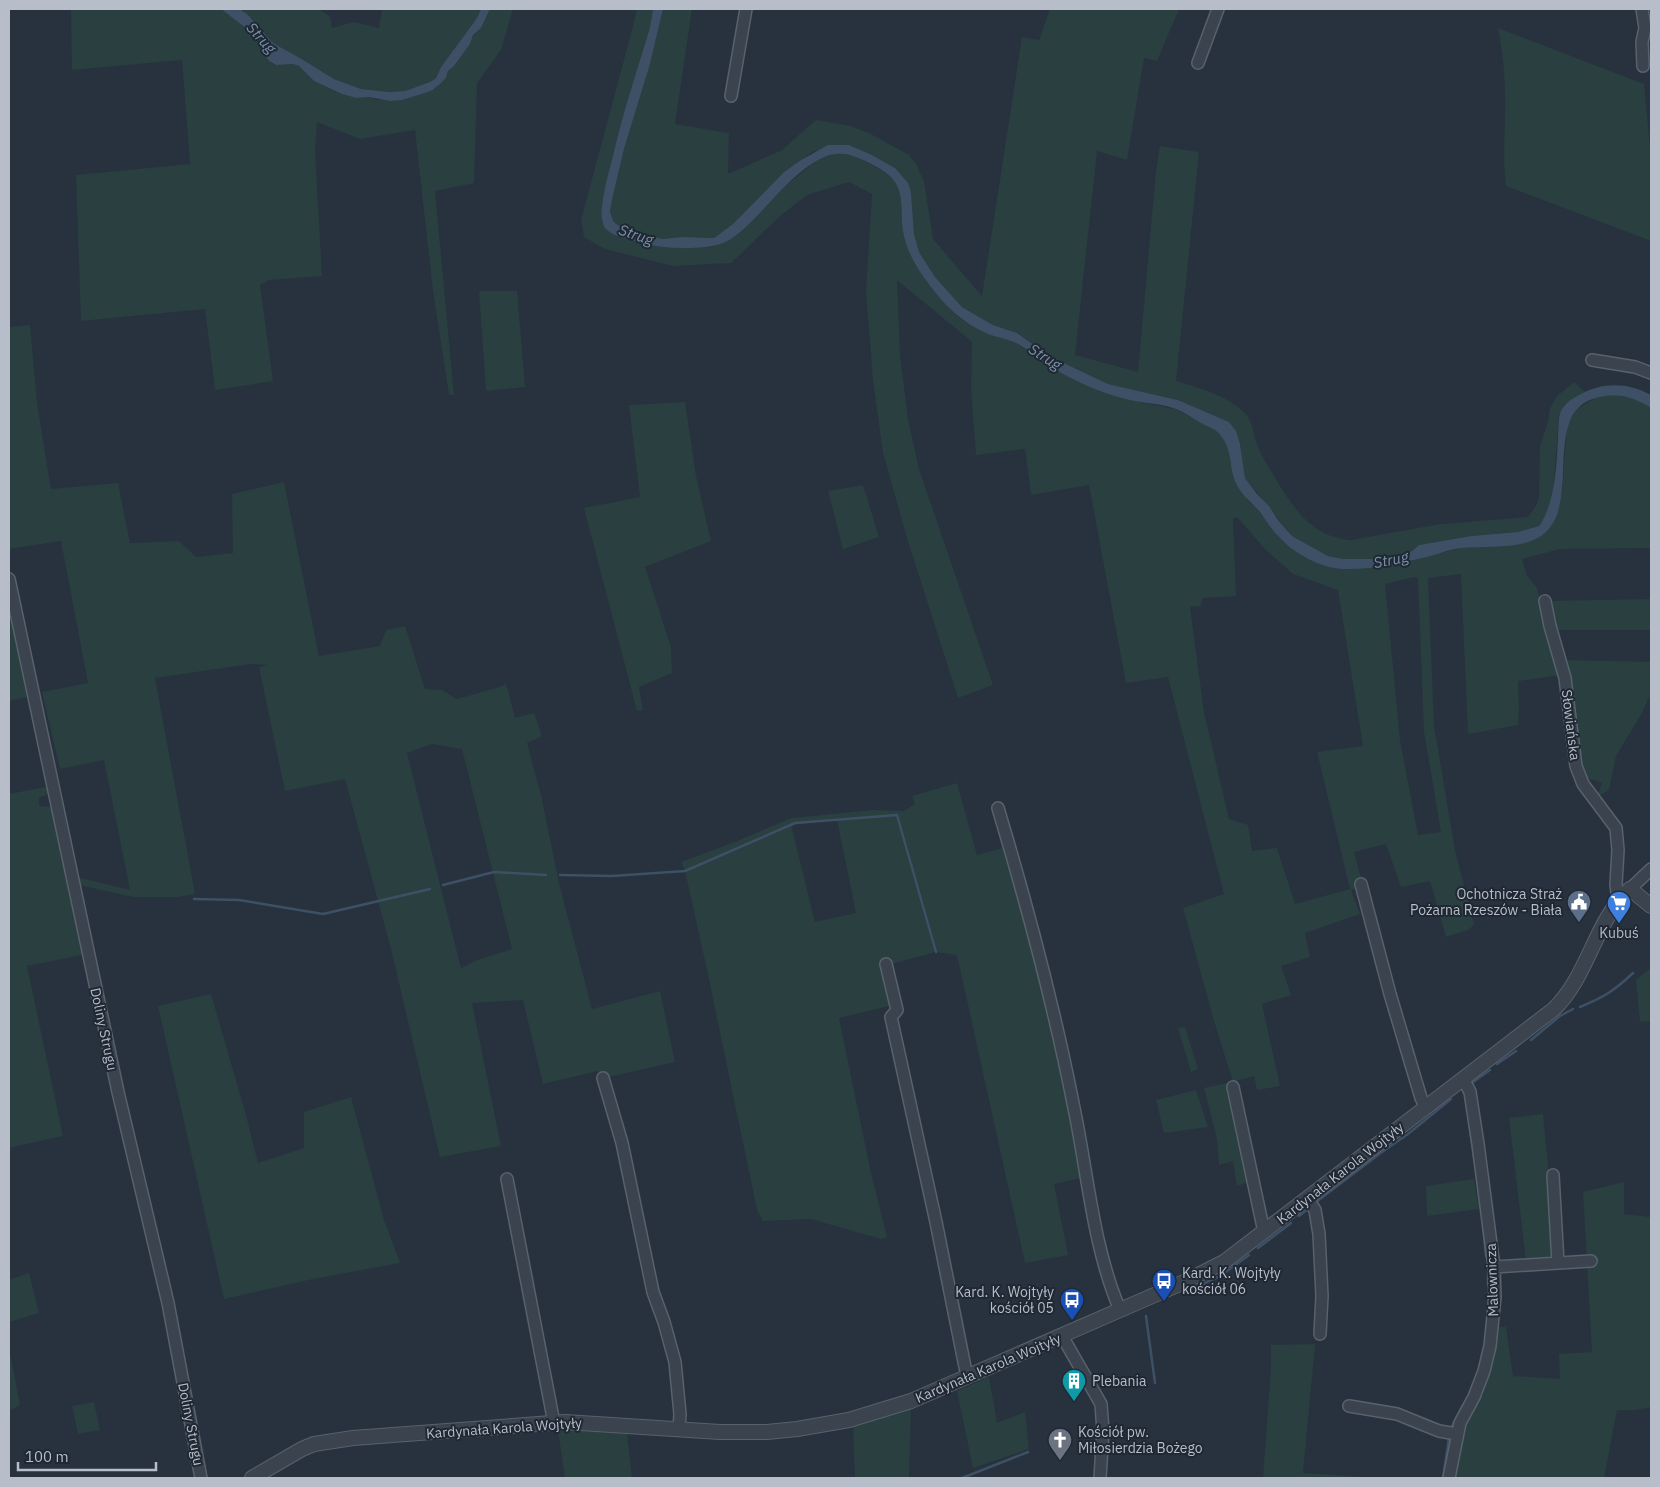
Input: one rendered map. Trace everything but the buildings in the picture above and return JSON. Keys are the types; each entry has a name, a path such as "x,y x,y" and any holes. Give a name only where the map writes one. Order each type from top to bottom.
{"street":[{"path":"731,96 746,9"},
{"path":"1198,63 1218,9"},
{"path":"1642,9 1645,28 1642,42 1643,66"},
{"path":"1592,360 1635,367 1651,373"},
{"name":"Doliny Strugu","path":"9,579 118,1092 168,1303 201,1478"},
{"name":"Słowiańska","path":"1545,601 1565,678 1576,766 1583,784 1616,828 1618,850 1617,893 1626,893"},
{"path":"998,808 1032,924 1053,1005 1075,1109 1096,1226 1110,1287 1120,1310"},
{"name":"Kardynała Karola Wojtyły","path":"252,1478 302,1449 325,1442 581,1422 741,1433 814,1427 897,1406 968,1377 1207,1272 1224,1262 1538,1022 1562,1001 1576,981 1602,928 1626,893 1651,869"},
{"path":"1360,884 1415,1079 1426,1107"},
{"path":"1626,893 1651,906"},
{"path":"886,964 897,1010 892,1017 968,1377"},
{"path":"603,1078 622,1143 653,1292 664,1322 674,1362 680,1414 678,1430"},
{"name":"Malownicza","path":"1449,1478 1460,1423 1479,1385 1490,1346 1494,1313 1494,1267 1478,1144 1470,1092 1463,1078"},
{"path":"1233,1087 1264,1232"},
{"path":"1553,1175 1558,1264"},
{"path":"507,1179 554,1423"},
{"path":"1307,1198 1315,1210 1319,1234 1322,1296 1320,1334"},
{"path":"1494,1267 1591,1262"},
{"path":"1062,1336 1101,1404 1104,1431 1100,1478"},
{"path":"1349,1406 1397,1414 1439,1431 1457,1434"}],"green space":[{"path":"71,9 221,9 251,32 260,42 264,54 269,61 275,65 293,64 299,66 314,81 342,94 356,98 369,97 377,100 416,95 434,90 446,78 448,71 470,44 473,35 481,28 490,9 513,9 501,50 477,83 474,183 435,191 454,395 449,395 433,291 415,130 360,139 317,122 315,150 322,276 269,280 260,285 273,381 215,390 205,309 81,321 76,175 190,164 182,60 72,70"},
{"path":"236,9 318,9 330,16 332,28 354,22 379,28 382,9 481,9 477,18 441,67 436,78 405,91 389,92 361,89 334,79 272,42 248,15"},
{"path":"637,9 653,9 650,27 617,137 602,204 602,223 683,248 712,247 822,158 837,153 855,156 883,171 898,185 902,198 901,213 904,233 910,253 924,278 961,319 990,334 1016,343 1054,369 1080,383 1125,399 1175,409 1213,428 1223,437 1229,450 1230,462 1248,501 1257,509 1283,542 1323,565 1336,569 1377,567 1399,564 1461,548 1528,542 1562,494 1567,426 1577,409 1597,397 1613,395 1636,399 1651,408 1651,557 1650,548 1560,549 1522,559 1527,576 1537,588 1561,675 1518,681 1518,725 1468,734 1461,574 1428,578 1434,726 1455,850 1474,925 1468,930 1446,937 1430,881 1401,887 1386,844 1354,852 1363,886 1351,890 1360,914 1305,933 1310,957 1281,966 1291,995 1262,1004 1280,1086 1257,1090 1254,1076 1233,1082 1183,908 1224,894 1168,677 1126,683 1089,485 1031,495 1025,449 976,455 971,390 972,342 897,280 900,355 908,419 919,469 993,685 958,698 907,538 883,453 873,380 866,291 872,194 849,182 807,195 779,217 731,263 673,266 605,249 584,237 581,220","holes":["1237,517 1264,548 1293,574 1338,590 1363,746 1317,752 1350,889 1295,904 1277,848 1252,851 1248,825 1229,819 1204,712 1190,607 1201,606 1202,598 1236,596 1233,519","1414,577 1418,578 1424,732 1441,832 1418,835 1400,740 1385,584"]},
{"path":"663,9 692,9 675,124 729,133 728,174 782,150 816,120 850,126 869,133 909,155 916,164 924,181 933,239 982,296 1022,37 1039,40 1050,9 1179,9 1157,61 1144,58 1127,160 1097,151 1075,355 1138,372 1156,171 1160,146 1199,152 1176,381 1203,389 1230,401 1245,413 1250,420 1265,461 1289,500 1305,520 1325,533 1337,538 1351,540 1441,524 1528,517 1536,506 1539,497 1540,446 1548,422 1550,408 1557,396 1574,382 1585,392 1564,405 1559,418 1550,507 1539,526 1518,532 1471,536 1420,545 1412,551 1396,556 1372,559 1343,559 1328,556 1292,536 1245,478 1240,444 1229,422 1178,400 1108,384 1049,356 1017,333 993,325 962,307 935,277 919,252 914,234 911,192 895,168 849,145 814,151 784,172 733,224 714,238 682,237 662,239 619,226 613,221 610,211 612,200 624,149 650,64"},
{"path":"1498,28 1644,84 1651,159 1651,241 1506,186 1504,163 1504,77"},
{"path":"479,291 517,291 525,387 486,391"},
{"path":"30,325 37,403 51,489 118,483 130,543 179,541 196,557 233,553 232,494 284,482 319,656 380,646 386,630 405,626 425,689 442,690 457,699 503,686 506,683 515,718 534,713 542,736 527,743 541,795 559,883 592,1009 660,991 675,1062 609,1077 597,1071 543,1084 523,1000 472,1003 501,1146 440,1157 391,949 345,779 285,791 259,667 268,665 251,664 155,678 195,894 178,897 133,897 79,885 76,877 130,890 104,760 60,769 42,692 88,683 61,541 9,549 9,327","holes":["432,744 462,749 512,949 477,960 461,968 407,753"]},
{"path":"685,402 696,476 711,541 645,567 671,647 672,673 639,687 643,710 637,711 584,508 640,497 629,405"},
{"path":"863,485 879,537 843,549 828,491"},
{"path":"1651,599 1651,630 1558,630 1549,601"},
{"path":"9,601 31,696 9,701"},
{"path":"1566,660 1651,662 1651,693 1642,713 1616,756 1609,790 1597,797 1602,783 1586,779 1580,766"},
{"path":"957,783 977,855 1006,847 1041,966 1085,1177 1054,1184 1068,1255 1025,1263 957,955 936,952 884,966 893,1005 839,1018 871,1173 887,1237 881,1239 811,1219 763,1221 757,1210 707,970 685,871 681,862 791,818 873,810 904,811 915,804 912,796","holes":["837,820 856,913 815,922 791,825"]},
{"path":"51,786 50,793 39,798 39,806 52,807 87,954 27,966 63,1136 9,1148 9,794"},
{"path":"1651,968 1651,1021 1640,1022 1636,980"},
{"path":"211,994 258,1163 304,1148 304,1112 351,1097 384,1220 400,1263 313,1279 224,1299 158,1006"},
{"path":"1185,1027 1198,1069 1191,1072 1178,1028"},
{"path":"1228,1083 1249,1182 1237,1186 1233,1161 1219,1165 1217,1139 1204,1088"},
{"path":"1196,1090 1208,1127 1164,1133 1156,1100"},
{"path":"1543,1114 1555,1261 1526,1261 1509,1118"},
{"path":"1474,1179 1479,1209 1427,1216 1426,1186"},
{"path":"1624,1182 1624,1214 1651,1217 1651,1407 1635,1410 1617,1410 1604,1478 1452,1478 1459,1438 1495,1327 1506,1327 1513,1376 1560,1379 1559,1354 1592,1352 1583,1192"},
{"path":"29,1273 39,1313 9,1322 9,1280"},
{"path":"1315,1344 1303,1473 1378,1478 1263,1478 1271,1345"},
{"path":"9,1348 20,1405 9,1411"},
{"path":"989,1377 997,1423 1025,1412 1029,1449 973,1468 957,1391"},
{"path":"94,1402 100,1430 78,1434 72,1406"},
{"path":"908,1408 911,1410 909,1478 855,1478 853,1427 857,1423"},
{"path":"558,1430 627,1433 632,1478 565,1478"}],"water":[{"name":"Strug","path":"221,9 241,10 248,15 272,42 334,79 361,89 389,92 405,91 436,78 441,67 477,18 481,9 490,9 481,28 473,35 470,44 440,84 433,90 425,93 402,100 390,101 369,97 356,98 342,94 314,81 299,66 293,64 276,65 269,61 264,54 260,42 251,32"},
{"name":"Strug","path":"653,9 663,9 650,64 624,149 610,211 613,221 619,226 662,239 682,237 714,238 733,224 784,172 828,145 849,145 870,154 895,168 908,183 911,192 914,234 919,252 935,277 962,307 993,325 1017,333 1049,356 1108,384 1178,400 1229,422 1236,431 1240,444 1245,478 1292,536 1328,556 1343,559 1372,559 1396,556 1412,551 1419,545 1471,536 1518,532 1539,526 1550,503 1557,459 1559,418 1561,410 1566,404 1588,391 1615,385 1633,388 1651,395 1651,408 1630,398 1606,396 1585,402 1573,415 1567,432 1561,496 1557,515 1547,531 1529,542 1507,546 1458,549 1376,567 1343,569 1318,563 1286,544 1243,494 1235,481 1225,441 1215,430 1177,409 1125,399 1078,382 1018,344 979,330 954,313 934,291 911,257 903,228 901,197 894,180 864,160 850,155 835,154 813,163 791,180 740,233 716,245 677,248 651,245 621,237 606,229 603,224 602,215 603,199 622,120 650,27"}],"waterway":[{"path":"560,875 612,876 685,871 795,823 897,815 936,952"},
{"path":"443,885 494,872 546,875"},
{"path":"194,899 239,900 323,914 430,889"},
{"path":"1580,1007 1608,993 1633,973"},
{"path":"1531,1040 1560,1016 1573,1009"},
{"path":"1497,1064 1516,1051"},
{"path":"1473,1082 1490,1070"},
{"path":"1316,1202 1408,1134 1451,1099"},
{"path":"1469,1122 1478,1185"},
{"path":"1299,1216 1309,1208"},
{"path":"1258,1248 1291,1223"},
{"path":"1483,1225 1486,1256"},
{"path":"1190,1290 1220,1276 1249,1255"},
{"path":"1488,1272 1488,1285"},
{"path":"1488,1312 1489,1294"},
{"path":"1146,1316 1155,1383"},
{"path":"1452,1426 1463,1405"},
{"path":"1443,1478 1449,1438"},
{"path":"962,1478 1028,1452"}],"place":[{"name":"Ochotnicza Straż Pożarna Rzeszów - Biała","path":"1579,923"},
{"name":"Kubuś","path":"1619,924"},
{"name":"Kard. K. Wojtyły kościół 06","path":"1164,1302"},
{"name":"Kard. K. Wojtyły kościół 05","path":"1072,1321"},
{"name":"Plebania","path":"1074,1402"},
{"name":"Kościół pw. Miłosierdzia Bożego","path":"1060,1461"}]}
